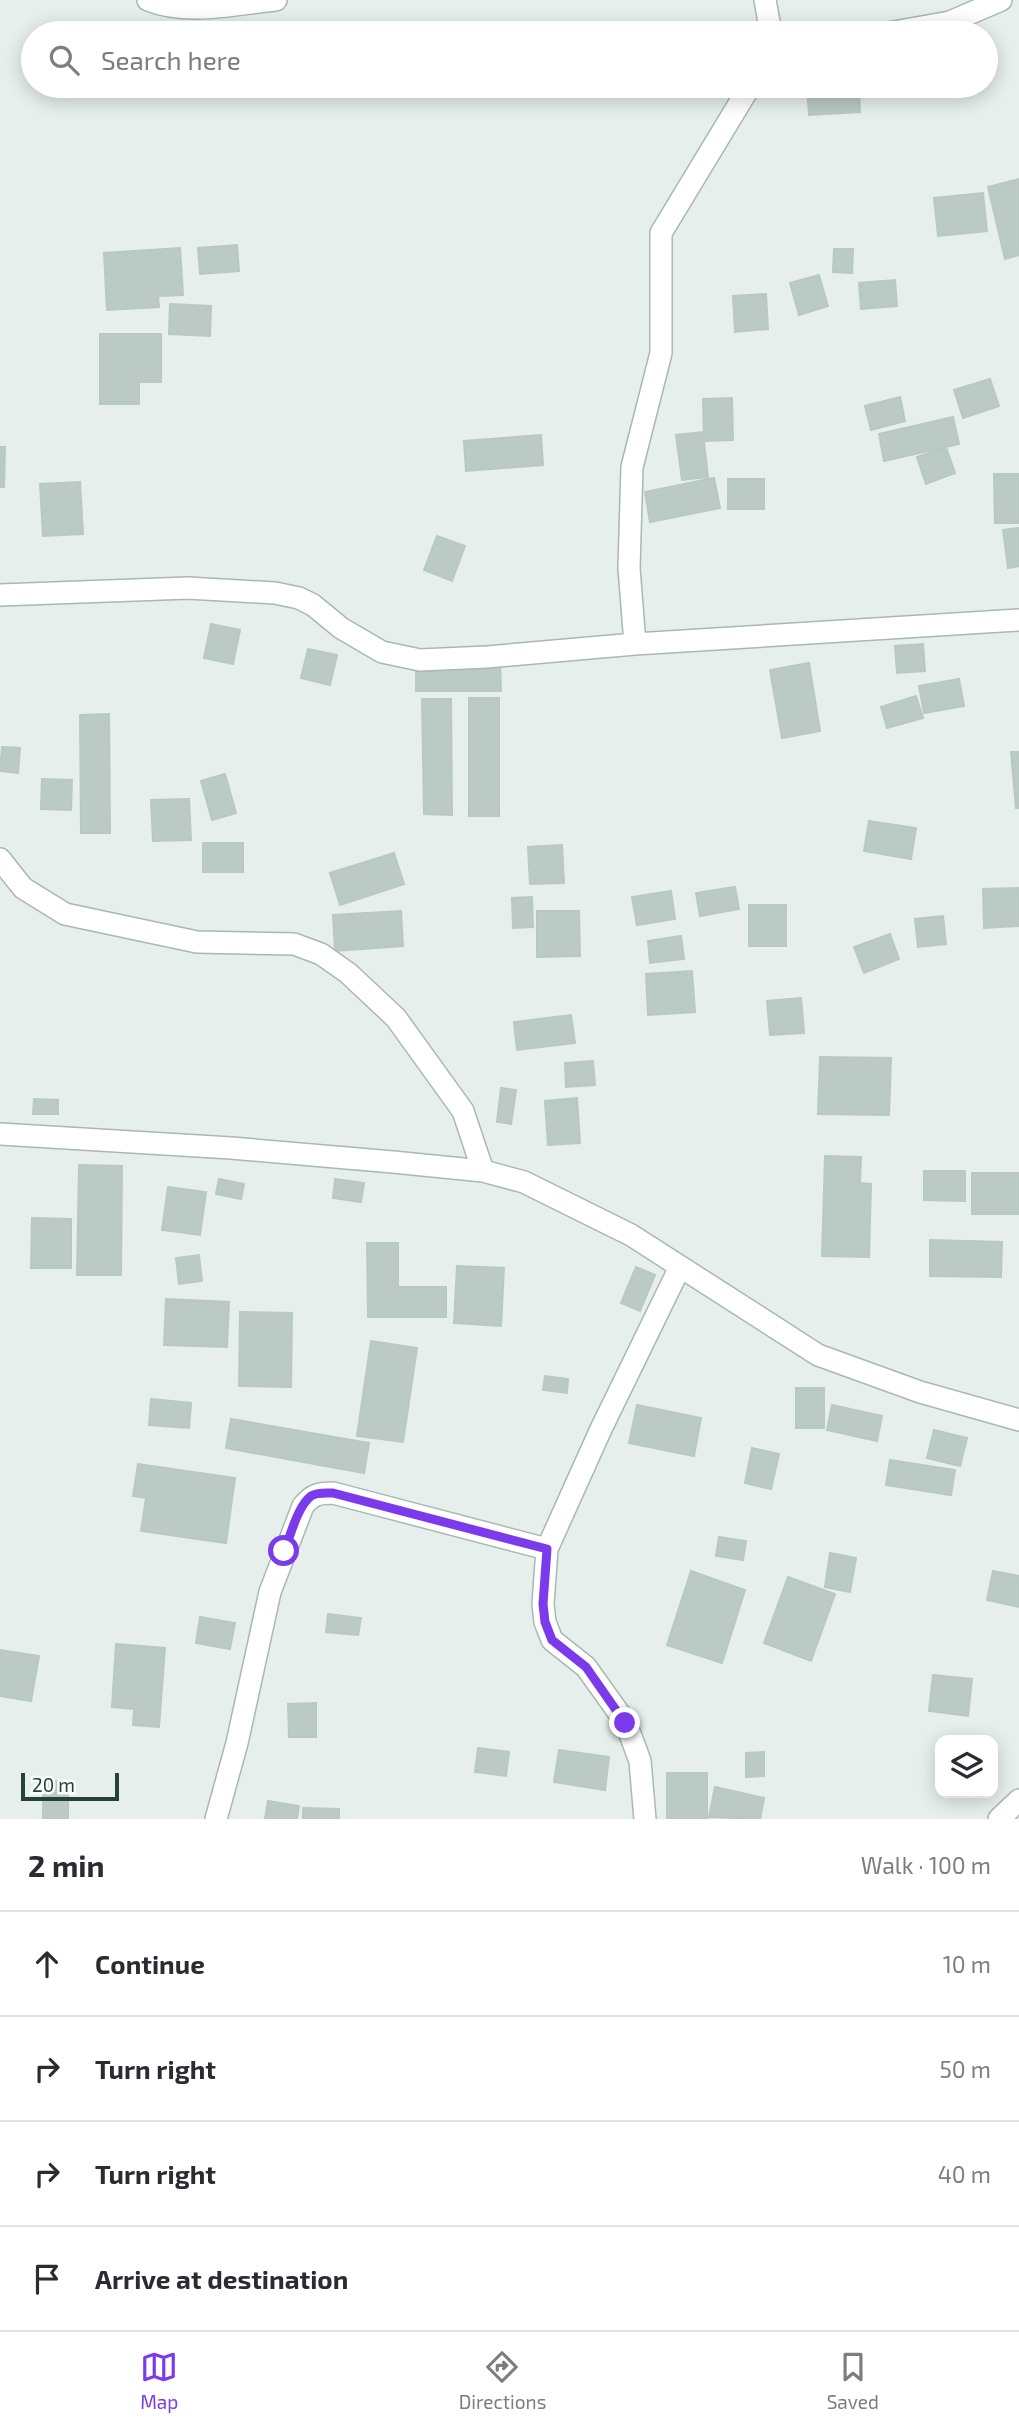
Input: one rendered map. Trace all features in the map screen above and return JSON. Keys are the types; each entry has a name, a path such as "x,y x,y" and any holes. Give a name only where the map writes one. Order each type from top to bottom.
{"street":[{"path":"148,0 163,6 189,8 276,0"},
{"path":"765,0 769,21"},
{"path":"952,21 1001,0"},
{"path":"635,644 629,568 632,467 661,353 661,233 743,98"},
{"path":"0,595 188,588 275,593 299,598 341,628 382,652 420,660 1019,620"},
{"path":"0,859 23,888 65,914 197,942 294,944 321,954 348,973 397,1018 463,1111 483,1171"},
{"path":"0,1134 231,1148 483,1171 524,1182 631,1235 818,1355 920,1392 1019,1420"},
{"path":"645,1819 640,1761 625,1723 586,1667 552,1640 545,1622 543,1604 547,1549 601,1429 680,1267"},
{"path":"216,1819 237,1743 270,1592 303,1506 312,1496 333,1493 547,1549"},
{"path":"999,1819 1019,1800"}],"building":[{"path":"808,98 859,98 860,112 809,115"},
{"path":"1019,179 1019,255 1005,259 988,187"},
{"path":"983,193 987,231 938,236 934,198"},
{"path":"237,245 239,271 200,274 198,248"},
{"path":"180,248 183,295 158,296 159,307 107,310 104,253"},
{"path":"834,249 853,249 852,273 833,272"},
{"path":"819,275 828,306 799,315 790,283"},
{"path":"895,280 897,306 861,309 859,283"},
{"path":"766,294 768,329 735,332 733,296"},
{"path":"170,304 211,306 210,336 169,334"},
{"path":"100,334 161,334 161,382 139,382 139,404 100,404"},
{"path":"990,379 999,406 963,418 954,390"},
{"path":"900,397 905,421 871,430 865,406"},
{"path":"732,398 733,440 704,441 703,399"},
{"path":"953,417 959,444 884,461 879,434"},
{"path":"703,432 708,477 682,480 676,435"},
{"path":"541,435 543,465 466,471 464,441"},
{"path":"0,447 5,447 4,487 0,487"},
{"path":"946,447 955,473 926,484 917,457"},
{"path":"994,474 1019,474 1019,523 995,523"},
{"path":"714,478 720,508 650,522 645,492"},
{"path":"728,479 764,479 764,509 728,509"},
{"path":"80,482 83,534 43,536 40,484"},
{"path":"1019,528 1019,566 1008,568 1003,530"},
{"path":"437,536 465,546 452,581 424,570"},
{"path":"211,624 240,630 233,664 204,658"},
{"path":"923,644 925,671 897,673 895,646"},
{"path":"308,649 337,655 330,685 301,678"},
{"path":"500,661 501,691 416,691 416,662"},
{"path":"809,663 820,731 782,738 770,670"},
{"path":"959,679 964,706 924,713 919,686"},
{"path":"916,696 923,718 887,728 881,707"},
{"path":"469,698 499,698 499,816 469,816"},
{"path":"422,699 451,699 452,815 424,814"},
{"path":"109,714 110,833 81,833 80,715"},
{"path":"2,747 20,748 18,773 0,771"},
{"path":"1011,752 1019,752 1019,808 1016,808"},
{"path":"225,774 236,813 212,820 201,781"},
{"path":"42,779 72,780 71,810 41,809"},
{"path":"189,799 191,840 153,841 151,800"},
{"path":"869,821 916,828 911,859 864,851"},
{"path":"203,843 243,843 243,872 203,872"},
{"path":"562,845 564,883 530,884 528,847"},
{"path":"394,853 404,884 340,905 330,873"},
{"path":"735,887 739,909 700,916 696,893"},
{"path":"1019,888 1019,926 984,928 983,889"},
{"path":"671,891 675,919 637,925 632,897"},
{"path":"532,897 533,927 513,928 512,898"},
{"path":"749,905 786,905 786,946 749,946"},
{"path":"401,911 403,946 335,951 333,915"},
{"path":"537,911 579,911 580,956 537,957"},
{"path":"943,916 946,944 918,947 915,919"},
{"path":"890,934 899,959 864,973 854,947"},
{"path":"681,936 684,959 650,963 648,941"},
{"path":"692,971 695,1012 648,1015 646,974"},
{"path":"801,998 804,1033 770,1035 767,1001"},
{"path":"571,1015 575,1043 517,1050 514,1022"},
{"path":"820,1057 891,1058 889,1115 818,1114"},
{"path":"593,1061 595,1085 566,1087 565,1063"},
{"path":"501,1088 516,1090 511,1124 497,1122"},
{"path":"577,1098 580,1143 548,1145 545,1101"},
{"path":"34,1099 58,1100 58,1114 33,1114"},
{"path":"825,1156 861,1157 860,1183 871,1184 869,1257 822,1256"},
{"path":"79,1165 122,1166 121,1275 77,1275"},
{"path":"924,1171 965,1171 965,1201 924,1200"},
{"path":"972,1173 1019,1173 1019,1214 972,1214"},
{"path":"219,1179 244,1184 241,1199 216,1194"},
{"path":"335,1179 364,1183 361,1202 333,1198"},
{"path":"168,1187 206,1192 200,1235 162,1230"},
{"path":"32,1218 71,1219 71,1268 31,1268"},
{"path":"930,1240 1002,1242 1001,1277 930,1276"},
{"path":"367,1243 398,1243 398,1287 446,1287 446,1317 368,1317"},
{"path":"199,1255 202,1281 179,1284 176,1258"},
{"path":"457,1266 504,1268 501,1326 454,1323"},
{"path":"636,1267 655,1275 640,1311 621,1303"},
{"path":"166,1299 229,1302 227,1347 164,1345"},
{"path":"240,1312 292,1313 291,1387 239,1386"},
{"path":"371,1341 417,1348 403,1442 357,1436"},
{"path":"545,1376 568,1379 567,1393 543,1390"},
{"path":"796,1388 824,1388 824,1428 796,1428"},
{"path":"151,1399 191,1403 189,1428 149,1425"},
{"path":"637,1405 701,1418 694,1456 629,1443"},
{"path":"832,1405 882,1416 877,1441 827,1430"},
{"path":"231,1419 369,1443 364,1473 226,1448"},
{"path":"934,1430 967,1438 960,1466 927,1458"},
{"path":"752,1448 779,1454 771,1489 745,1483"},
{"path":"890,1460 955,1470 951,1495 886,1485"},
{"path":"138,1464 235,1478 226,1543 141,1531 146,1498 133,1496"},
{"path":"719,1537 746,1541 743,1560 716,1556"},
{"path":"830,1553 856,1558 850,1592 825,1587"},
{"path":"691,1571 745,1590 722,1663 667,1645"},
{"path":"993,1571 1019,1576 1019,1607 987,1600"},
{"path":"788,1577 835,1594 811,1661 764,1643"},
{"path":"328,1614 361,1618 358,1635 326,1632"},
{"path":"200,1617 235,1623 230,1649 196,1643"},
{"path":"116,1644 165,1648 159,1727 133,1725 134,1709 112,1707"},
{"path":"0,1650 39,1656 31,1701 0,1696"},
{"path":"933,1675 972,1679 968,1716 929,1711"},
{"path":"316,1703 316,1737 289,1737 288,1704"},
{"path":"478,1748 509,1752 506,1776 475,1772"},
{"path":"559,1750 609,1757 605,1790 554,1782"},
{"path":"764,1752 764,1776 746,1777 746,1753"},
{"path":"667,1773 707,1773 707,1819 667,1819"},
{"path":"43,1781 68,1781 68,1819 43,1819"},
{"path":"715,1787 764,1798 760,1819 709,1817"},
{"path":"268,1801 299,1806 297,1819 265,1819"},
{"path":"303,1808 339,1809 339,1819 303,1819"}],"route":[{"path":"284,1551 303,1506 312,1496 321,1493 333,1493 414,1513 547,1549 543,1604 545,1622 552,1640 586,1667 625,1723"}]}
